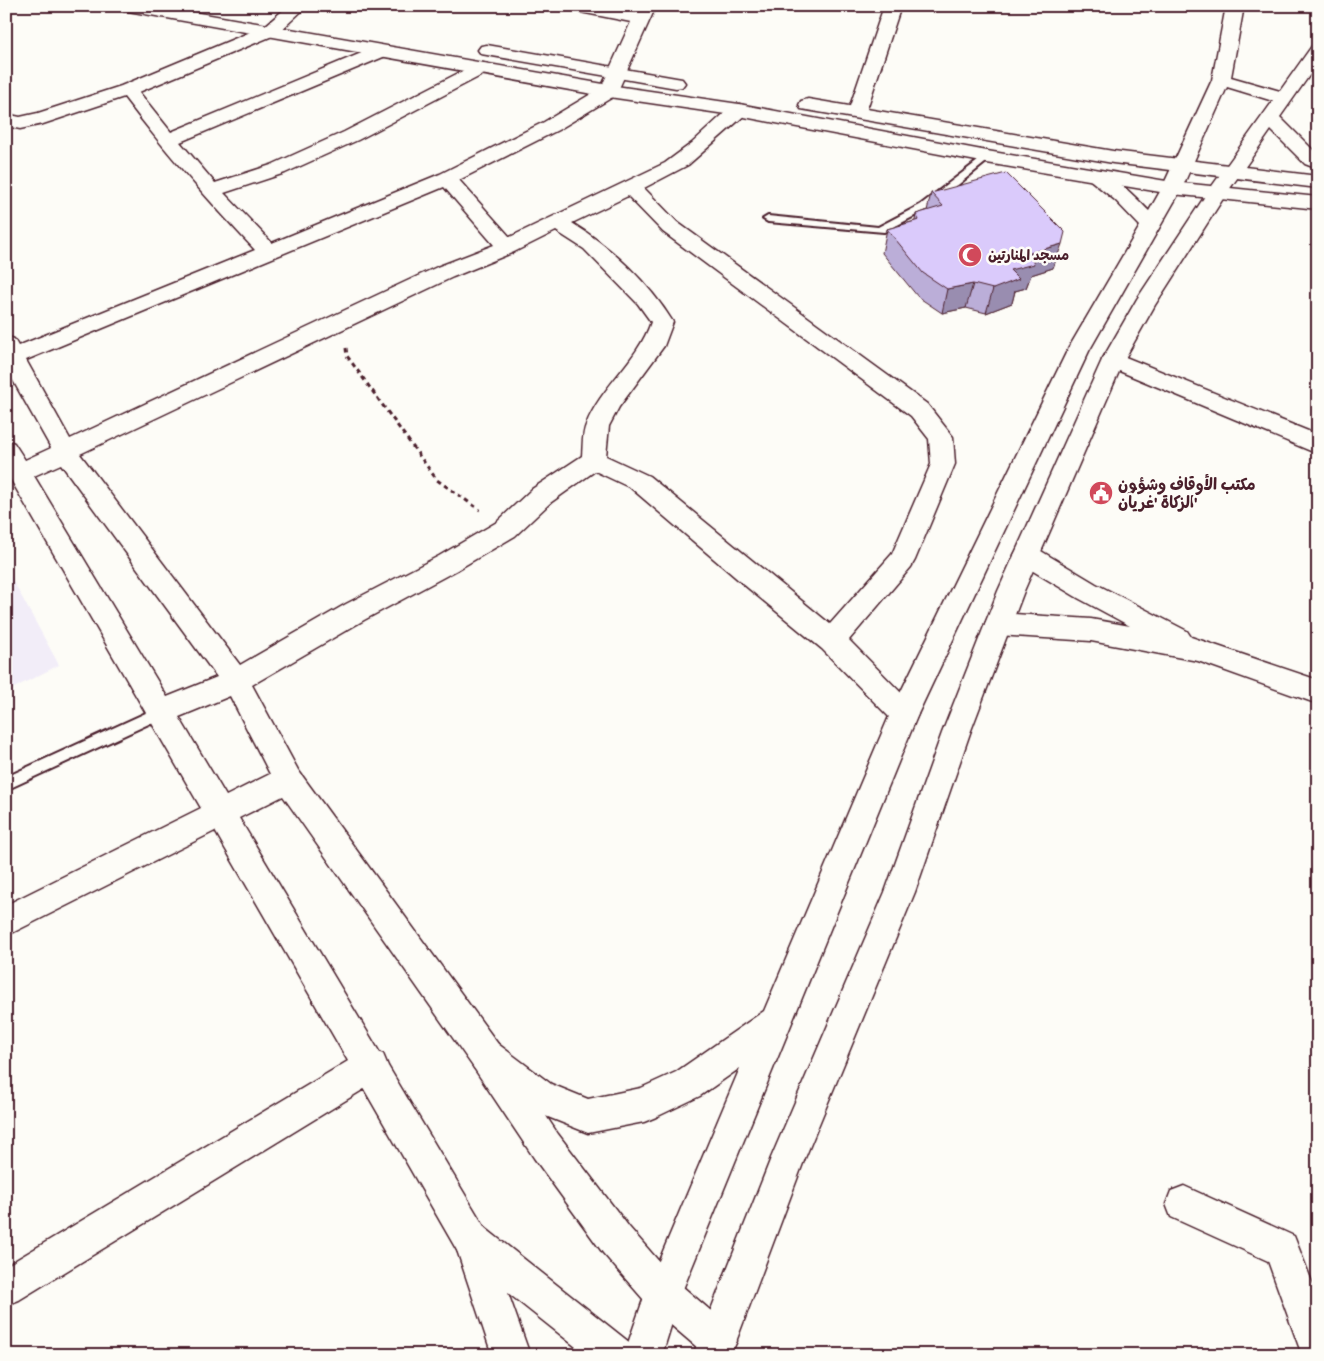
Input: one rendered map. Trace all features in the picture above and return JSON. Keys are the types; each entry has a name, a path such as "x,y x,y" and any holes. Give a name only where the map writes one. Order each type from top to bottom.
{"street":[{"path":"128,6 609,91 739,110 774,109 857,112 1028,144 1113,157 1177,176 1225,182 1318,182"},
{"path":"228,6 293,11 315,21"},
{"path":"576,6 645,13 616,72 609,91 551,126 447,178 9,353 65,452 236,680 288,779 486,1056 546,1146 616,1240 663,1294 715,1348 788,1158 900,892 956,733 998,624 1026,555 1113,360 1145,304 1225,182 1318,50"},
{"path":"857,112 893,6"},
{"path":"643,1355 663,1294 904,714 1078,351 1177,176 1221,80 1235,6"},
{"path":"6,120 20,123 43,118 128,90 271,30 293,11"},
{"path":"471,47 616,72 987,157 1093,174 1177,176 1225,182 1318,203"},
{"path":"167,141 382,51"},
{"path":"210,192 278,169 351,136 482,68"},
{"path":"1221,80 1284,98"},
{"path":"128,90 167,141 210,192 268,251"},
{"path":"511,1355 472,1241 222,813 13,461 65,452 341,320 557,223 672,167 692,154 709,136 739,110"},
{"path":"1271,119 1312,160 1318,163"},
{"path":"1093,174 1122,196 1151,225"},
{"path":"447,178 507,247"},
{"path":"631,187 670,228 919,410 942,436 943,464 902,560 832,641"},
{"path":"557,223 591,244 646,299 662,322 656,341 609,403 597,426 594,460"},
{"path":"1113,360 1318,445"},
{"path":"594,460 640,482 832,641 904,714"},
{"path":"161,712 236,680 506,529 541,496 594,460"},
{"path":"1026,555 1087,591 1199,650 1318,692"},
{"path":"998,624 1091,630 1199,650"},
{"path":"6,921 288,779"},
{"path":"486,1056 540,1097 588,1116 644,1105 688,1084 777,1022"},
{"path":"6,1287 370,1066"},
{"path":"1184,1204 1281,1249 1318,1347"},
{"path":"472,1241 616,1355"}],"lane":[{"path":"768,219 880,230 924,207 987,157"},
{"path":"6,784 161,712"}],"path":[{"path":"341,320 347,356 437,480 506,529"}],"shaded area":[{"path":"6,568 59,665 6,692"}],"building":[{"name":"مسجد المنارتين","path":"1006,173 1065,232 1062,244 1030,253 1034,264 1010,270 1019,279 993,289 973,284 947,289 923,273 887,229 919,220 916,214 943,206 931,193"}],"place":[{"name":"مسجد المنارتين","path":"970,255"},
{"name":"مكتب الأوقاف وشؤون الزكاة 'غريان'","path":"1101,493"}]}
